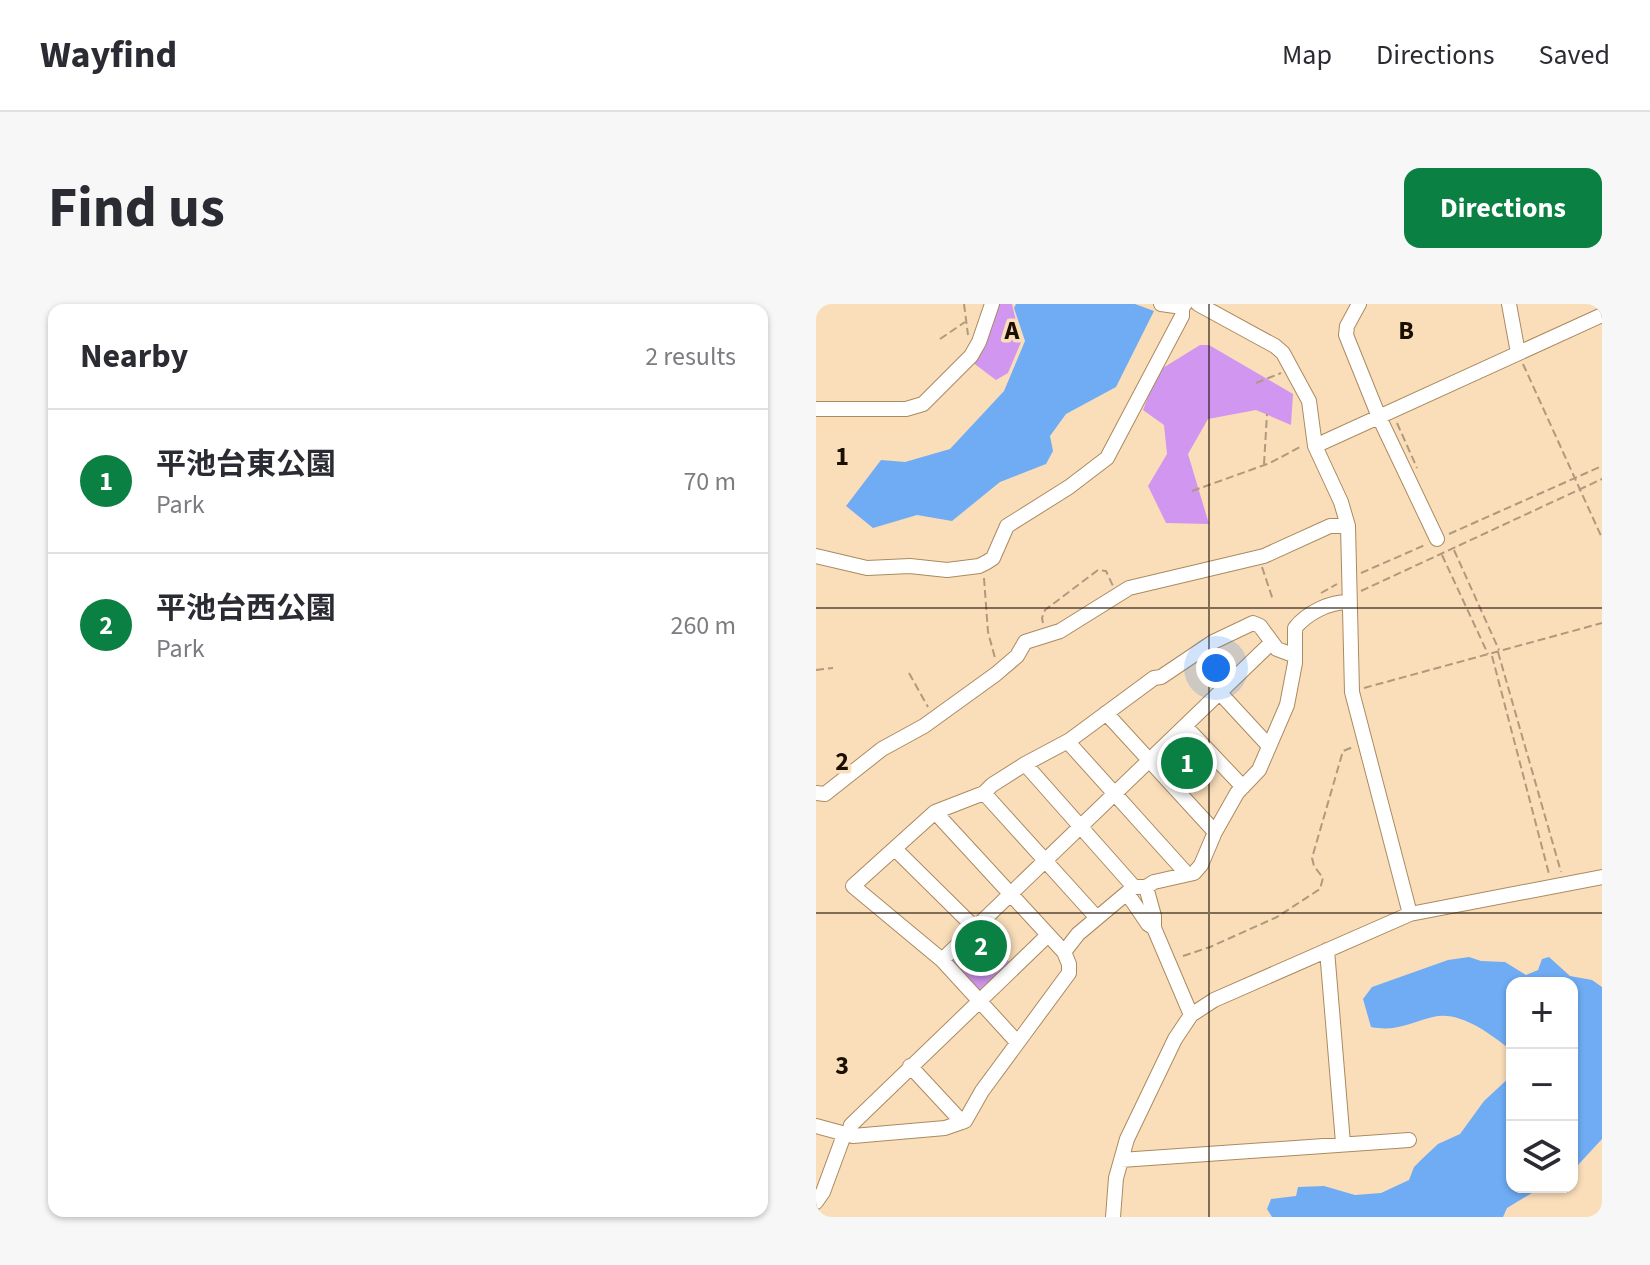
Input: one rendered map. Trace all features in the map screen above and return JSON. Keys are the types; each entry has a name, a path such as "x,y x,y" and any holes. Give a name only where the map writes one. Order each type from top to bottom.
{"street":[{"path":"816,409 914,408 923,404 976,347 992,304"},
{"path":"816,556 867,568 910,566 947,570 982,565 993,558 1007,526 1069,487 1107,458 1182,316 1183,306 1161,304"},
{"path":"1198,304 1280,349 1311,408 1314,444 1341,502 1348,526 1352,692 1410,914"},
{"path":"1359,304 1347,326 1346,335 1379,417 1439,547"},
{"path":"1509,304 1518,353"},
{"path":"1314,444 1602,315"},
{"path":"816,793 825,794 882,749 935,718 1002,670 1017,656 1025,642 1060,631 1129,588 1259,557 1283,550 1330,526 1348,526"},
{"path":"1064,952 1097,918 1136,889 1194,873 1201,865 1215,832 1243,787 1259,770 1287,705 1295,663 1295,628 1348,590"},
{"path":"1017,1042 942,960 853,886 935,812 984,793 1025,764 1068,742 1154,678 1161,677 1213,642 1253,623 1260,626 1277,649 1293,655"},
{"path":"942,960 1271,643"},
{"path":"1220,693 1269,746"},
{"path":"1106,713 1215,832"},
{"path":"1185,726 1243,787"},
{"path":"1068,742 1187,874"},
{"path":"1025,764 1136,889 1154,916 1154,928 1191,1015"},
{"path":"984,793 1097,918"},
{"path":"816,1126 846,1135 945,1128 962,1122 1069,973 1064,952 935,812"},
{"path":"895,849 975,928"},
{"path":"1113,1217 1127,1139 1175,1039 1191,1015 1214,1000 1410,914 1602,877"},
{"path":"816,1202 851,1125 1048,935"},
{"path":"1327,950 1343,1143"},
{"path":"910,1066 962,1122"},
{"path":"1121,1160 1409,1140"}],"path":[{"path":"964,304 970,341 976,347"},
{"path":"940,339 966,321"},
{"path":"1518,353 1602,538"},
{"path":"1256,383 1292,368"},
{"path":"1264,465 1267,414"},
{"path":"1192,491 1314,444"},
{"path":"1348,590 1602,466"},
{"path":"1348,590 1439,547 1454,549 1602,479"},
{"path":"1439,547 1490,654 1552,887"},
{"path":"1454,549 1499,652 1561,873"},
{"path":"1259,557 1273,600"},
{"path":"982,565 990,644 1002,670"},
{"path":"1048,635 1042,618 1045,610 1098,570 1106,571 1117,596"},
{"path":"1321,593 1338,584 1348,590"},
{"path":"1352,692 1602,623"},
{"path":"816,670 833,668"},
{"path":"909,673 935,718"},
{"path":"1183,956 1277,917 1320,889 1323,878 1312,858 1343,751 1365,742"}],"shaded area":[{"path":"995,304 1012,304 1021,342 1008,373 996,380 972,362 994,322"},
{"path":"1200,345 1209,345 1293,394 1291,425 1256,410 1208,419 1188,454 1209,524 1166,523 1148,486 1167,454 1164,425 1143,410 1158,371"},
{"path":"1189,734 1216,763 1185,792 1158,764"},
{"path":"982,931 1011,964 979,990 950,961"}],"water":[{"path":"1016,304 1135,304 1154,311 1116,387 1066,414 1050,436 1053,451 1046,464 1000,482 952,521 917,515 873,528 846,506 881,460 905,462 950,449 1004,391 1025,341 1014,308"},
{"path":"1469,957 1505,962 1526,975 1538,970 1542,959 1549,957 1570,976 1576,977 1506,977 1506,1046 1475,1025 1454,1017 1433,1017 1395,1028 1371,1027 1363,999 1372,987 1448,960"},
{"path":"1578,977 1592,980 1602,987 1602,1139 1578,1165"},
{"path":"1506,1081 1506,1193 1532,1193 1507,1208 1503,1217 1272,1217 1267,1209 1271,1199 1296,1196 1298,1187 1324,1186 1355,1195 1381,1193 1409,1180 1414,1167 1438,1144 1460,1134 1484,1101"}],"place":[{"name":"平池台東公園","path":"1187,763"},
{"name":"平池台西公園","path":"981,946"}]}
